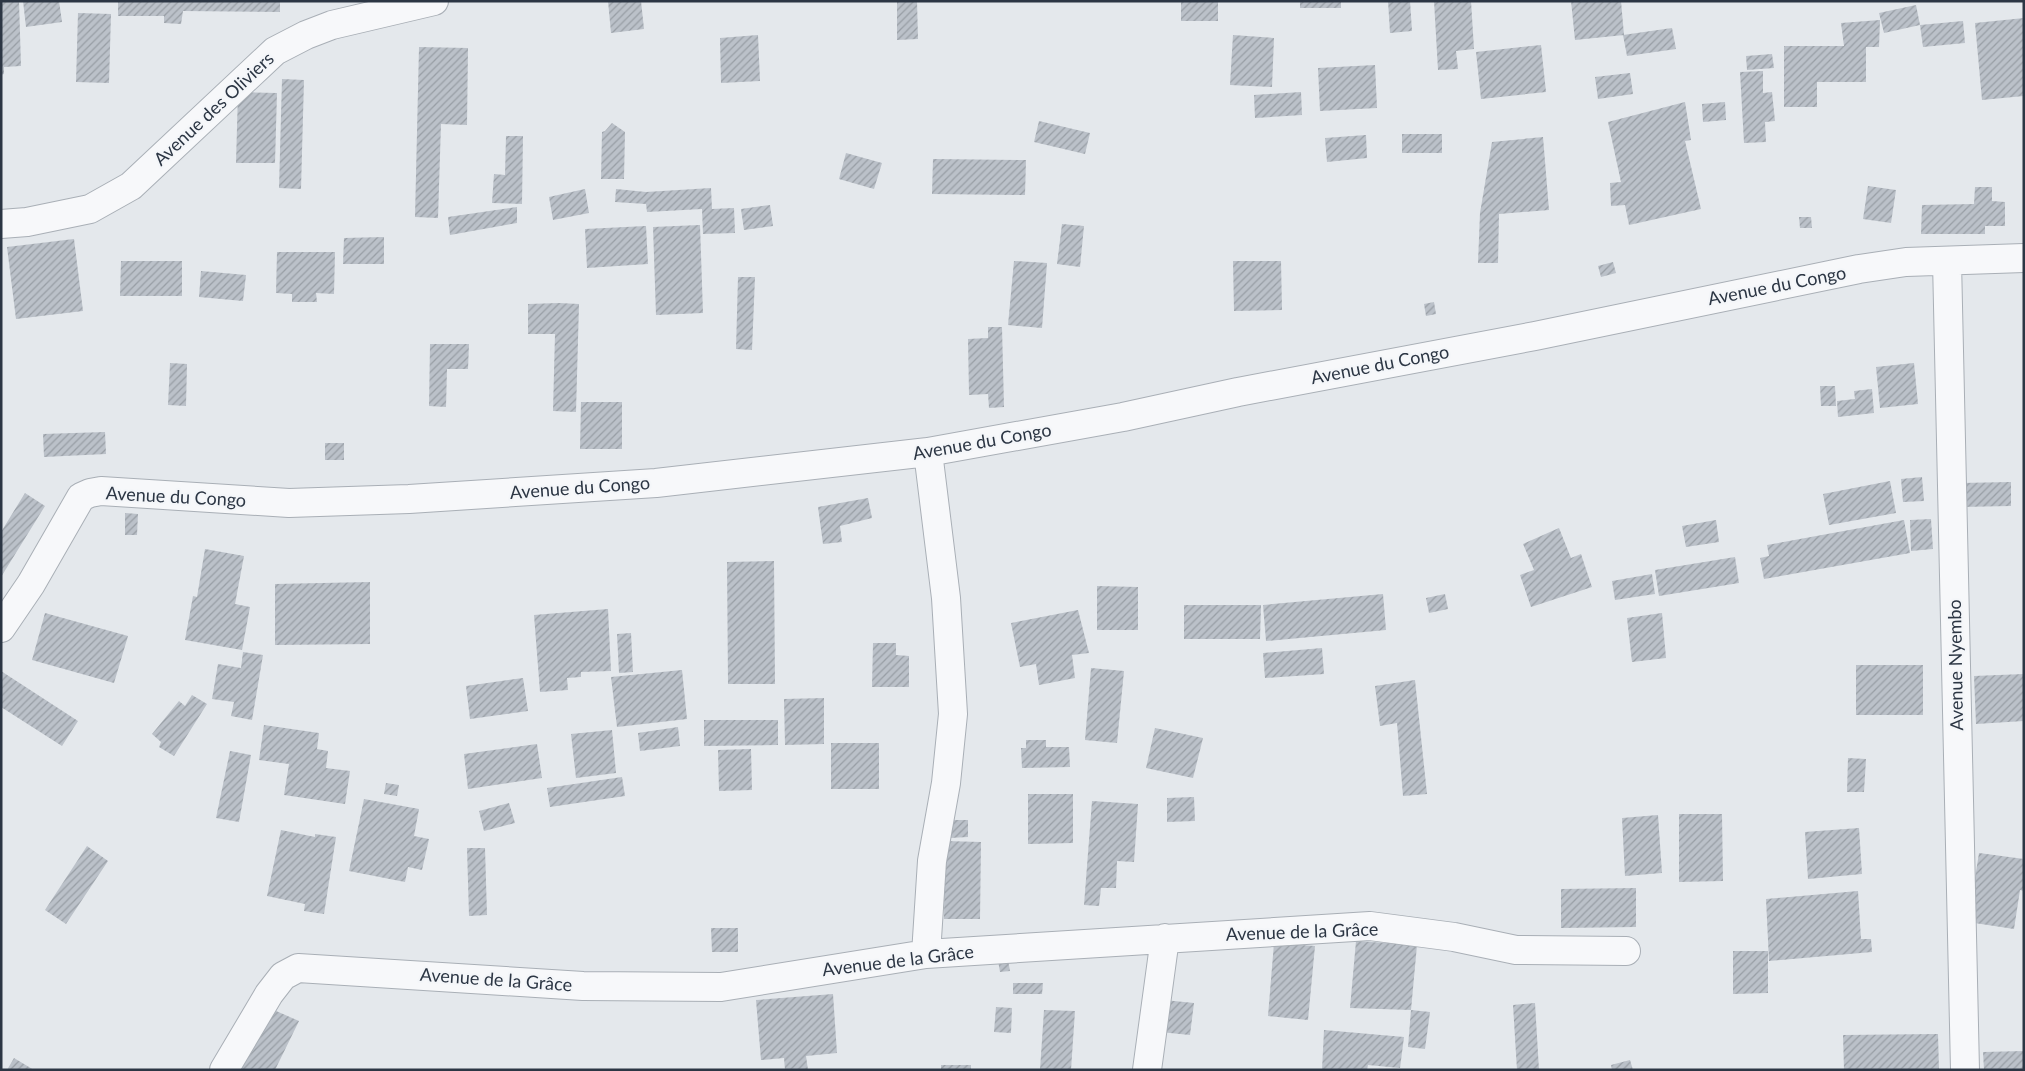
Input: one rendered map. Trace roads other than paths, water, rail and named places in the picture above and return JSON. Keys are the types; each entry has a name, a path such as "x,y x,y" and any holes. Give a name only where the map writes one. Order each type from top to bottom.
{"street":[{"name":"Avenue des Oliviers","path":"1,224 27,222 90,209 131,186 275,51 306,35 332,25 434,1"},
{"name":"Avenue du Congo","path":"1,628 31,584 81,497 90,493 101,491 289,503 409,499 656,483 928,452 1123,417 1238,392 1535,336 1859,269 1906,262 2024,258"},
{"name":"Avenue Nyembo","path":"1947,261 1965,1070"},
{"path":"926,954 932,861 946,783 953,714 946,598 928,452"},
{"name":"Avenue de la Grâce","path":"224,1070 269,994 283,976 298,968 583,986 721,987 926,954 1370,926 1454,937 1516,950 1626,951"},
{"path":"1148,1070 1165,938"}]}
